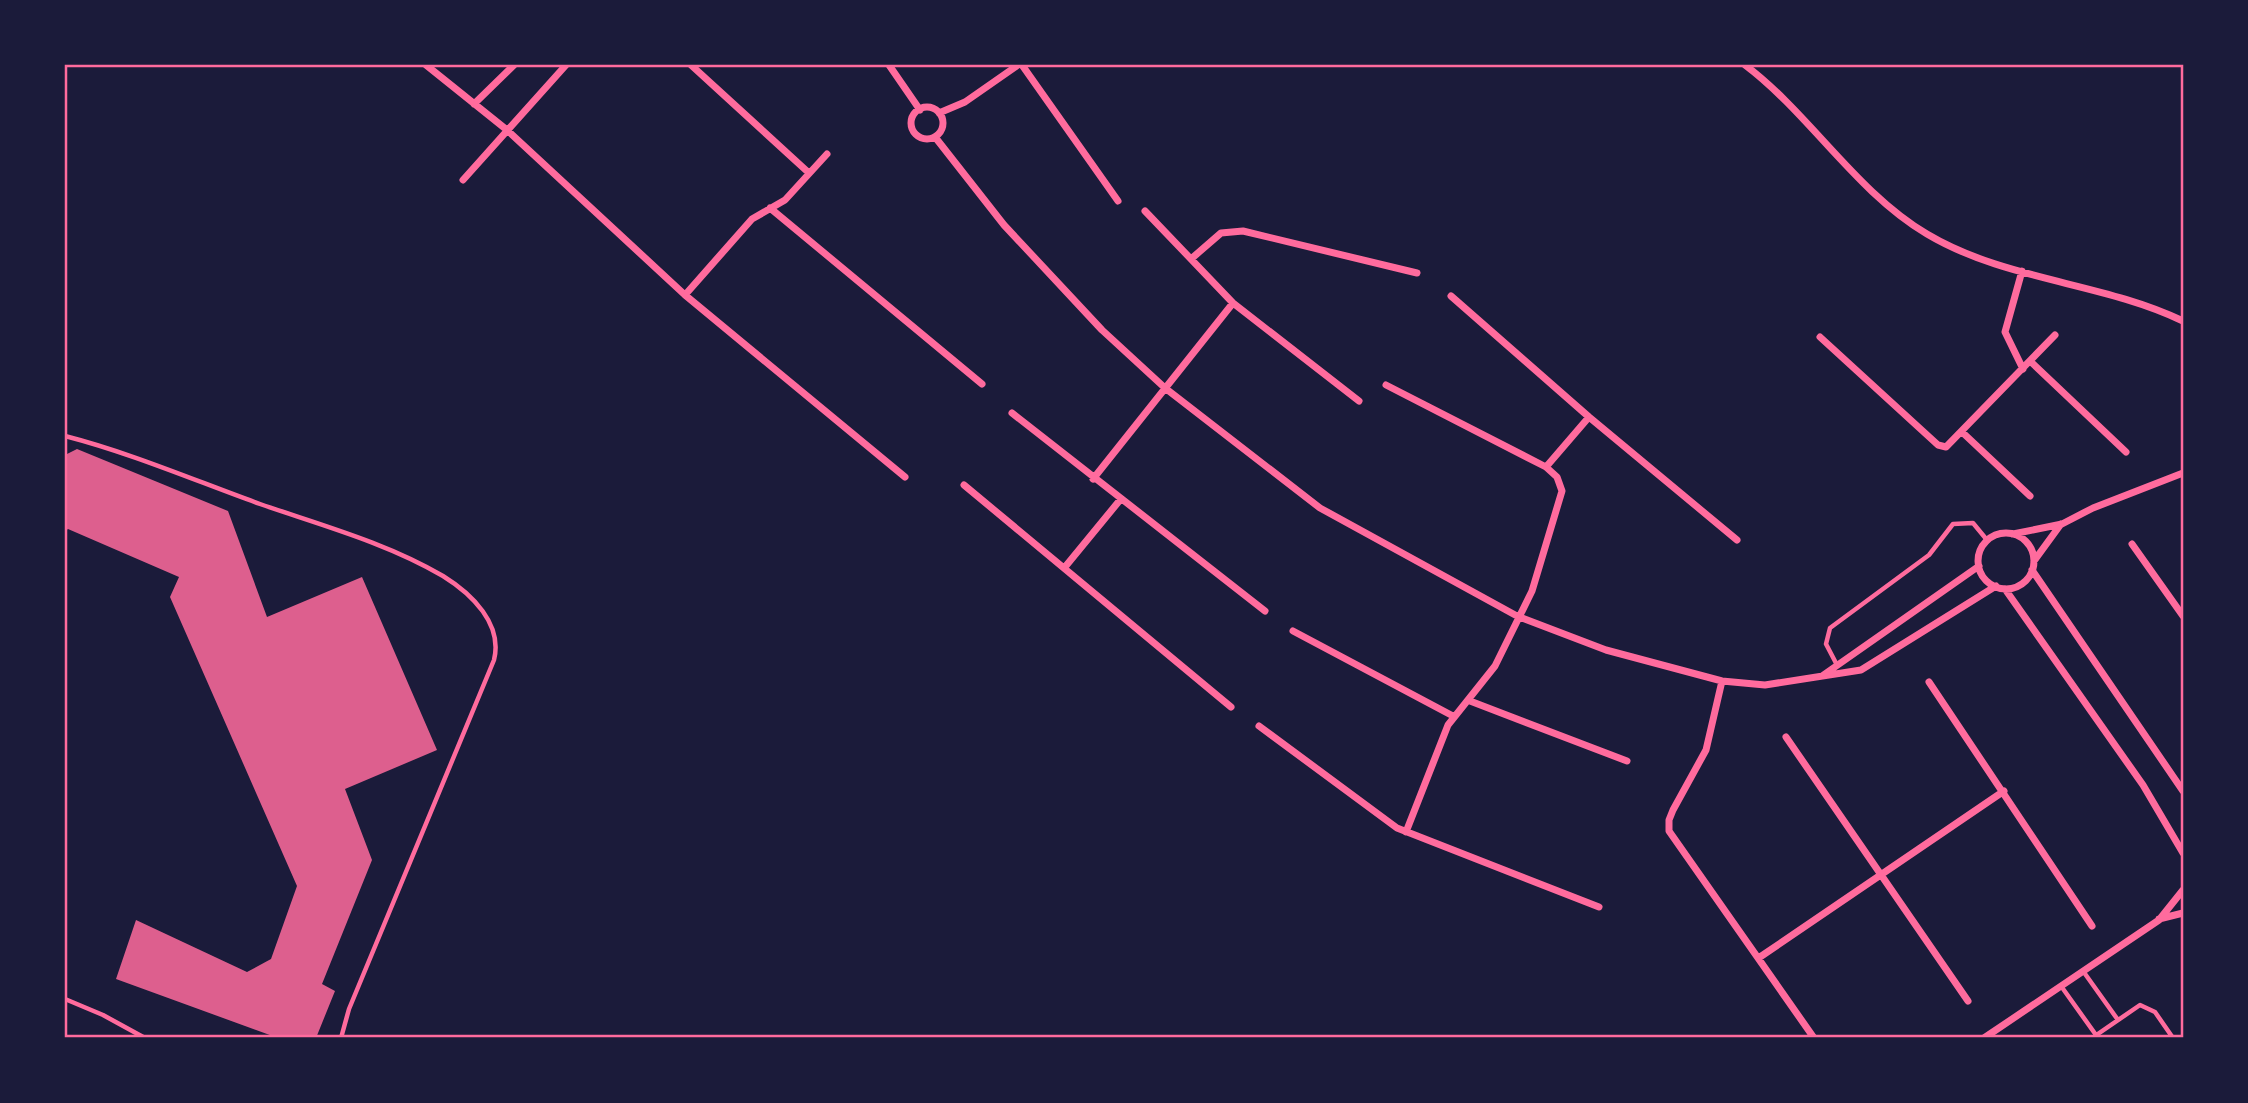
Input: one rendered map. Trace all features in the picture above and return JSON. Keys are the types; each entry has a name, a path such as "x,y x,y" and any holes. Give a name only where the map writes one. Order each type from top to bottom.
{"street":[{"path":"426,65 507,130 685,296 905,477"},
{"path":"474,104 514,65"},
{"path":"463,180 566,65"},
{"path":"691,65 810,173"},
{"path":"889,65 920,110"},
{"path":"939,113 965,102 1020,65 1118,201"},
{"path":"1745,65 1907,220 1955,249 2143,305 2183,321"},
{"path":"930,108 939,113 942,128 935,137 923,139 914,133 912,117 920,110 930,108"},
{"path":"935,137 1013,235 1102,330 1165,388 1320,508 1517,615 1598,647 1722,681 1765,685 1851,672 1879,661 1996,586"},
{"path":"685,296 752,219 789,197 827,153"},
{"path":"770,208 982,384"},
{"path":"1145,211 1233,303 1359,401"},
{"path":"1191,259 1221,233 1244,230 1417,273"},
{"path":"2022,271 2005,332 2023,369"},
{"path":"1451,296 1589,417 1737,540"},
{"path":"1093,479 1233,303"},
{"path":"1820,337 1938,445 1946,447 2055,335"},
{"path":"2030,361 2126,452"},
{"path":"1385,385 1546,467 1560,483 1561,496 1539,574 1517,615 1495,666 1469,701 1453,716 1406,832"},
{"path":"1012,413 1265,611"},
{"path":"1546,467 1589,417"},
{"path":"1962,432 2030,496"},
{"path":"2062,524 2034,561 2032,570 2022,584 2005,589 1996,586 1982,575 1979,566 1981,548 1987,540 2004,533 2013,534 2062,524 2093,508 2183,473"},
{"path":"964,485 1231,707"},
{"path":"1065,567 1120,500"},
{"path":"2013,534 2028,544 2034,561"},
{"path":"2132,544 2183,616"},
{"path":"1822,676 1979,566"},
{"path":"2032,570 2183,791"},
{"path":"2005,589 2143,785 2183,853"},
{"path":"1293,631 1453,716"},
{"path":"1722,681 1706,750 1673,810 1668,825 1674,840 1760,957 1814,1038"},
{"path":"1929,682 2092,926"},
{"path":"1469,701 1627,761"},
{"path":"1259,726 1368,808 1406,832 1600,906"},
{"path":"1786,737 1968,1001"},
{"path":"1760,957 2004,791"},
{"path":"1984,1038 2159,920 2183,890"},
{"path":"2159,920 2183,913"}],"lane":[{"path":"65,436 360,539 417,563 444,577 475,602 493,630 497,640 494,660 349,1009 341,1038"},
{"path":"1838,666 1826,644 1830,628 1929,555 1953,524 1973,523 1987,540"},
{"path":"2083,971 2118,1020"},
{"path":"2061,986 2094,1037 2140,1005 2155,1012 2173,1038"},
{"path":"65,999 103,1015 145,1038"}],"building":[{"path":"77,449 228,511 267,617 362,577 437,750 345,789 372,860 322,984 335,991 316,1038 278,1038 116,979 136,920 247,972 271,959 297,886 170,597 179,577 68,529 65,531 65,455"}]}
